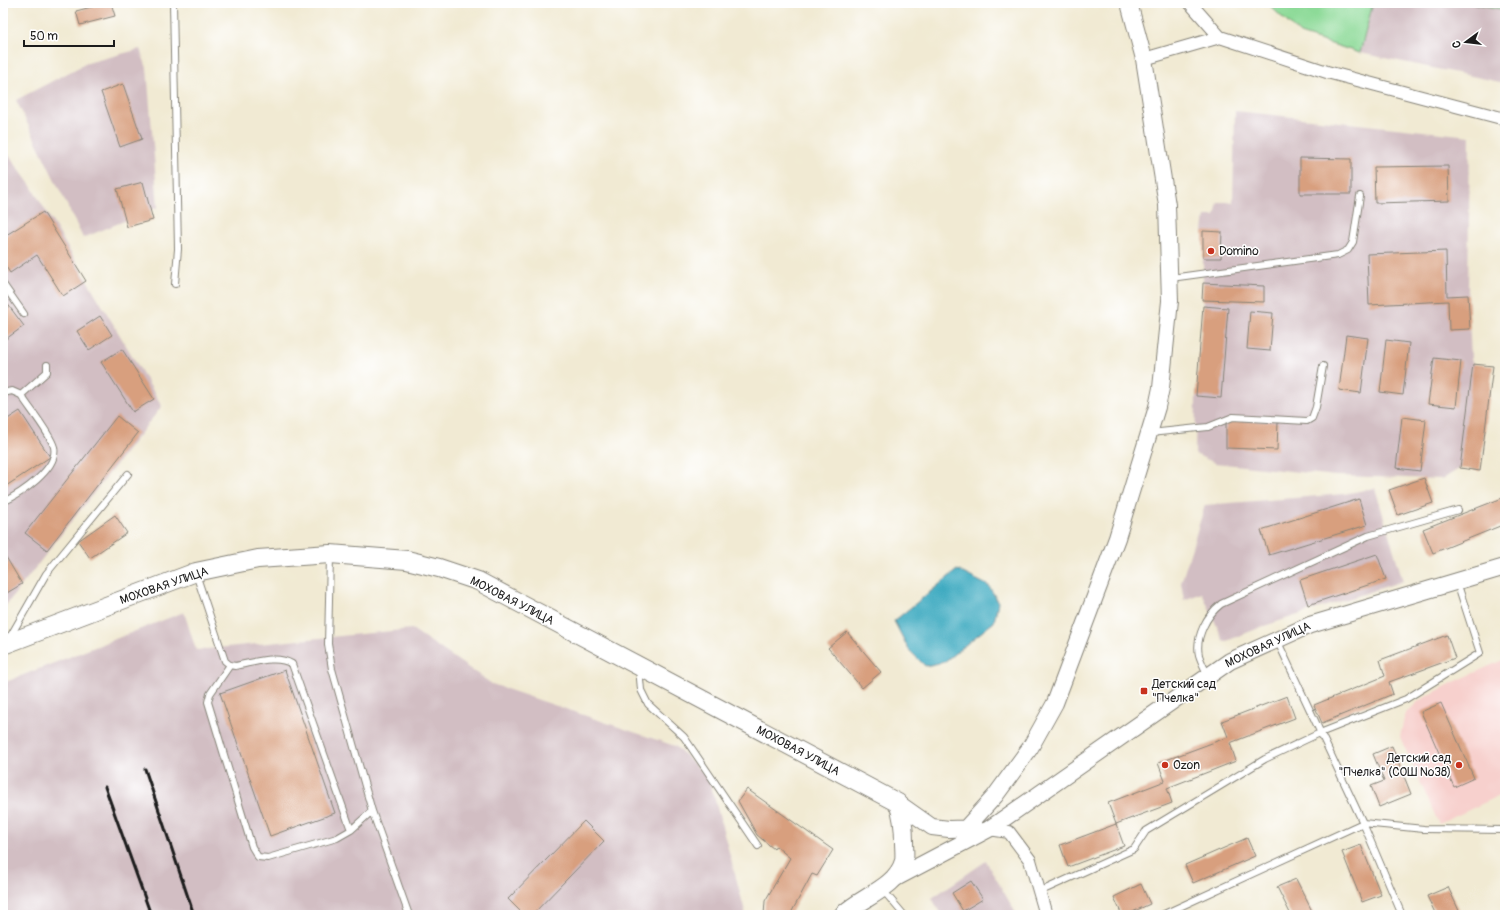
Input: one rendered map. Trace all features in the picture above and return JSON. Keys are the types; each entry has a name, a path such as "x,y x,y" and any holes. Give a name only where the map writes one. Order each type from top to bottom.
{"main road":[{"name":"МОХОВАЯ УЛИЦА","path":"5,645 196,572 258,559 330,554 407,560 439,568 478,581 638,667 898,803"},
{"path":"843,915 888,883 901,869 904,859 904,825 898,803"}],"street":[{"path":"966,828 995,796 1030,748 1055,704 1116,538 1149,433 1161,388 1170,301 1167,205 1144,59 1129,3"},
{"path":"1190,3 1220,37 1327,72 1505,120"},
{"path":"1144,59 1220,37"},
{"name":"МОХОВАЯ УЛИЦА","path":"888,883 989,829 1230,661 1310,624 1505,567"},
{"path":"898,803 932,827 949,829 989,829 1009,832 1030,860 1046,915"}],"lane":[{"path":"173,3 178,249 175,284"},
{"path":"1169,279 1338,255 1348,250 1353,242 1360,196"},
{"path":"3,284 24,314"},
{"path":"21,395 46,372 47,365"},
{"path":"1149,433 1208,427 1234,417 1307,421 1312,418 1316,407 1323,366"},
{"path":"3,393 12,392 21,395 52,442 54,456 39,478 27,488 3,502"},
{"path":"5,645 46,574 128,474"},
{"path":"1208,676 1201,660 1199,648 1206,622 1214,610 1221,604 1368,536 1458,510"},
{"path":"330,554 328,644 332,669 372,811 409,915"},
{"path":"196,572 225,661 230,665 235,666 276,659 285,660 292,664 351,830"},
{"path":"1039,892 1134,849 1146,831 1265,759 1320,733 1406,698 1480,652 1457,582"},
{"path":"1277,640 1363,823 1402,915"},
{"path":"230,665 210,694 208,702 252,847 258,857 268,858 337,838 351,830 372,811"},
{"path":"638,667 641,690 648,704 684,737 758,846"},
{"path":"1162,915 1363,823 1424,829 1505,830"},
{"path":"888,883 904,915"}],"shaded area":[{"path":"1373,3 1473,3 1505,10 1505,83 1360,53"},
{"path":"140,49 147,68 158,207 83,238 16,100 87,63"},
{"path":"1235,111 1470,136 1468,295 1471,358 1473,364 1460,468 1443,479 1336,476 1215,463 1195,454 1196,396 1203,306 1203,231 1205,216 1215,216 1218,202 1233,202"},
{"path":"3,147 31,186 162,406 3,609"},
{"path":"1375,488 1403,581 1264,626 1224,642 1202,593 1184,600 1181,583 1205,505 1344,494"},
{"path":"184,612 196,650 412,629 492,684 675,746 709,778 746,915 3,915 3,683"},
{"name":"Детский сад \"Пчелка\" (СОШ №38)","path":"1505,659 1505,793 1439,824 1400,737 1405,714 1420,700 1454,682"},
{"path":"986,861 1017,915 941,915 932,898"}],"green space":[{"path":"1267,3 1373,3 1360,53 1300,34"},
{"path":"1473,3 1505,3 1505,10"}],"water":[{"path":"957,570 989,586 998,602 994,622 944,662 925,666 909,650 894,621"}],"building":[{"path":"111,3 115,16 80,25 76,11"},
{"path":"123,84 142,139 120,147 101,92"},
{"path":"1300,158 1351,159 1351,194 1300,194"},
{"path":"1448,166 1449,201 1375,203 1374,167"},
{"path":"143,182 153,220 127,227 117,189"},
{"path":"43,212 86,281 63,296 37,255 10,273 3,262 3,237"},
{"path":"1203,231 1222,232 1221,258 1203,258"},
{"path":"1446,251 1447,296 1468,295 1470,329 1449,330 1448,301 1369,305 1367,254"},
{"path":"1203,283 1264,286 1264,302 1202,300"},
{"path":"3,298 24,326 3,341"},
{"path":"1203,306 1228,308 1221,398 1196,396"},
{"path":"1250,311 1273,313 1270,351 1247,349"},
{"path":"100,316 112,335 89,350 77,331"},
{"path":"1346,335 1368,338 1361,393 1339,390"},
{"path":"1386,340 1409,343 1403,395 1380,392"},
{"path":"122,349 154,399 133,412 101,362"},
{"path":"1434,358 1461,361 1456,407 1428,404"},
{"path":"1473,364 1493,366 1480,471 1460,468"},
{"path":"20,411 50,457 3,488 3,422"},
{"path":"117,416 138,433 47,550 25,533"},
{"path":"1402,417 1426,420 1420,471 1396,468"},
{"path":"1226,420 1278,422 1277,450 1226,448"},
{"path":"1424,478 1433,503 1398,515 1389,490"},
{"path":"1505,497 1505,524 1433,553 1423,529"},
{"path":"1359,499 1367,525 1269,555 1261,530"},
{"path":"115,515 127,533 90,558 78,541"},
{"path":"3,552 22,584 5,594 3,590"},
{"path":"1377,554 1386,579 1308,605 1300,580"},
{"path":"847,632 881,672 862,688 828,648"},
{"path":"1447,635 1455,658 1389,682 1393,694 1322,723 1314,705 1385,676 1380,660"},
{"path":"285,670 335,813 270,836 220,693"},
{"path":"1287,696 1295,718 1230,743 1236,761 1167,788 1172,803 1116,824 1108,803 1165,781 1158,763 1228,737 1222,721"},
{"path":"1441,703 1474,778 1454,787 1421,712"},
{"path":"1392,746 1411,794 1379,807 1371,786 1384,781 1373,754"},
{"path":"747,789 833,850 817,876 812,874 790,915 764,915 765,901 790,858 776,846 774,849 757,835 738,801"},
{"path":"584,821 604,841 532,915 524,915 508,899"},
{"path":"1116,824 1124,846 1068,867 1060,845"},
{"path":"1247,838 1255,856 1193,883 1185,865"},
{"path":"1361,845 1381,895 1362,902 1342,852"},
{"path":"1296,879 1314,915 1291,915 1277,887"},
{"path":"971,881 983,899 963,911 952,893"},
{"path":"1141,884 1150,904 1126,915 1122,915 1114,897"},
{"path":"1448,887 1461,915 1436,915 1427,896"}],"railway":[{"path":"145,769 194,915"},
{"path":"105,787 151,915"}],"place":[{"name":"Domino","path":"1211,251"},
{"name":"Детский сад \"Пчелка\"","path":"1144,691"},
{"name":"Ozon","path":"1165,765"},
{"name":"Детский сад \"Пчелка\" (СОШ №38)","path":"1459,765"}]}
